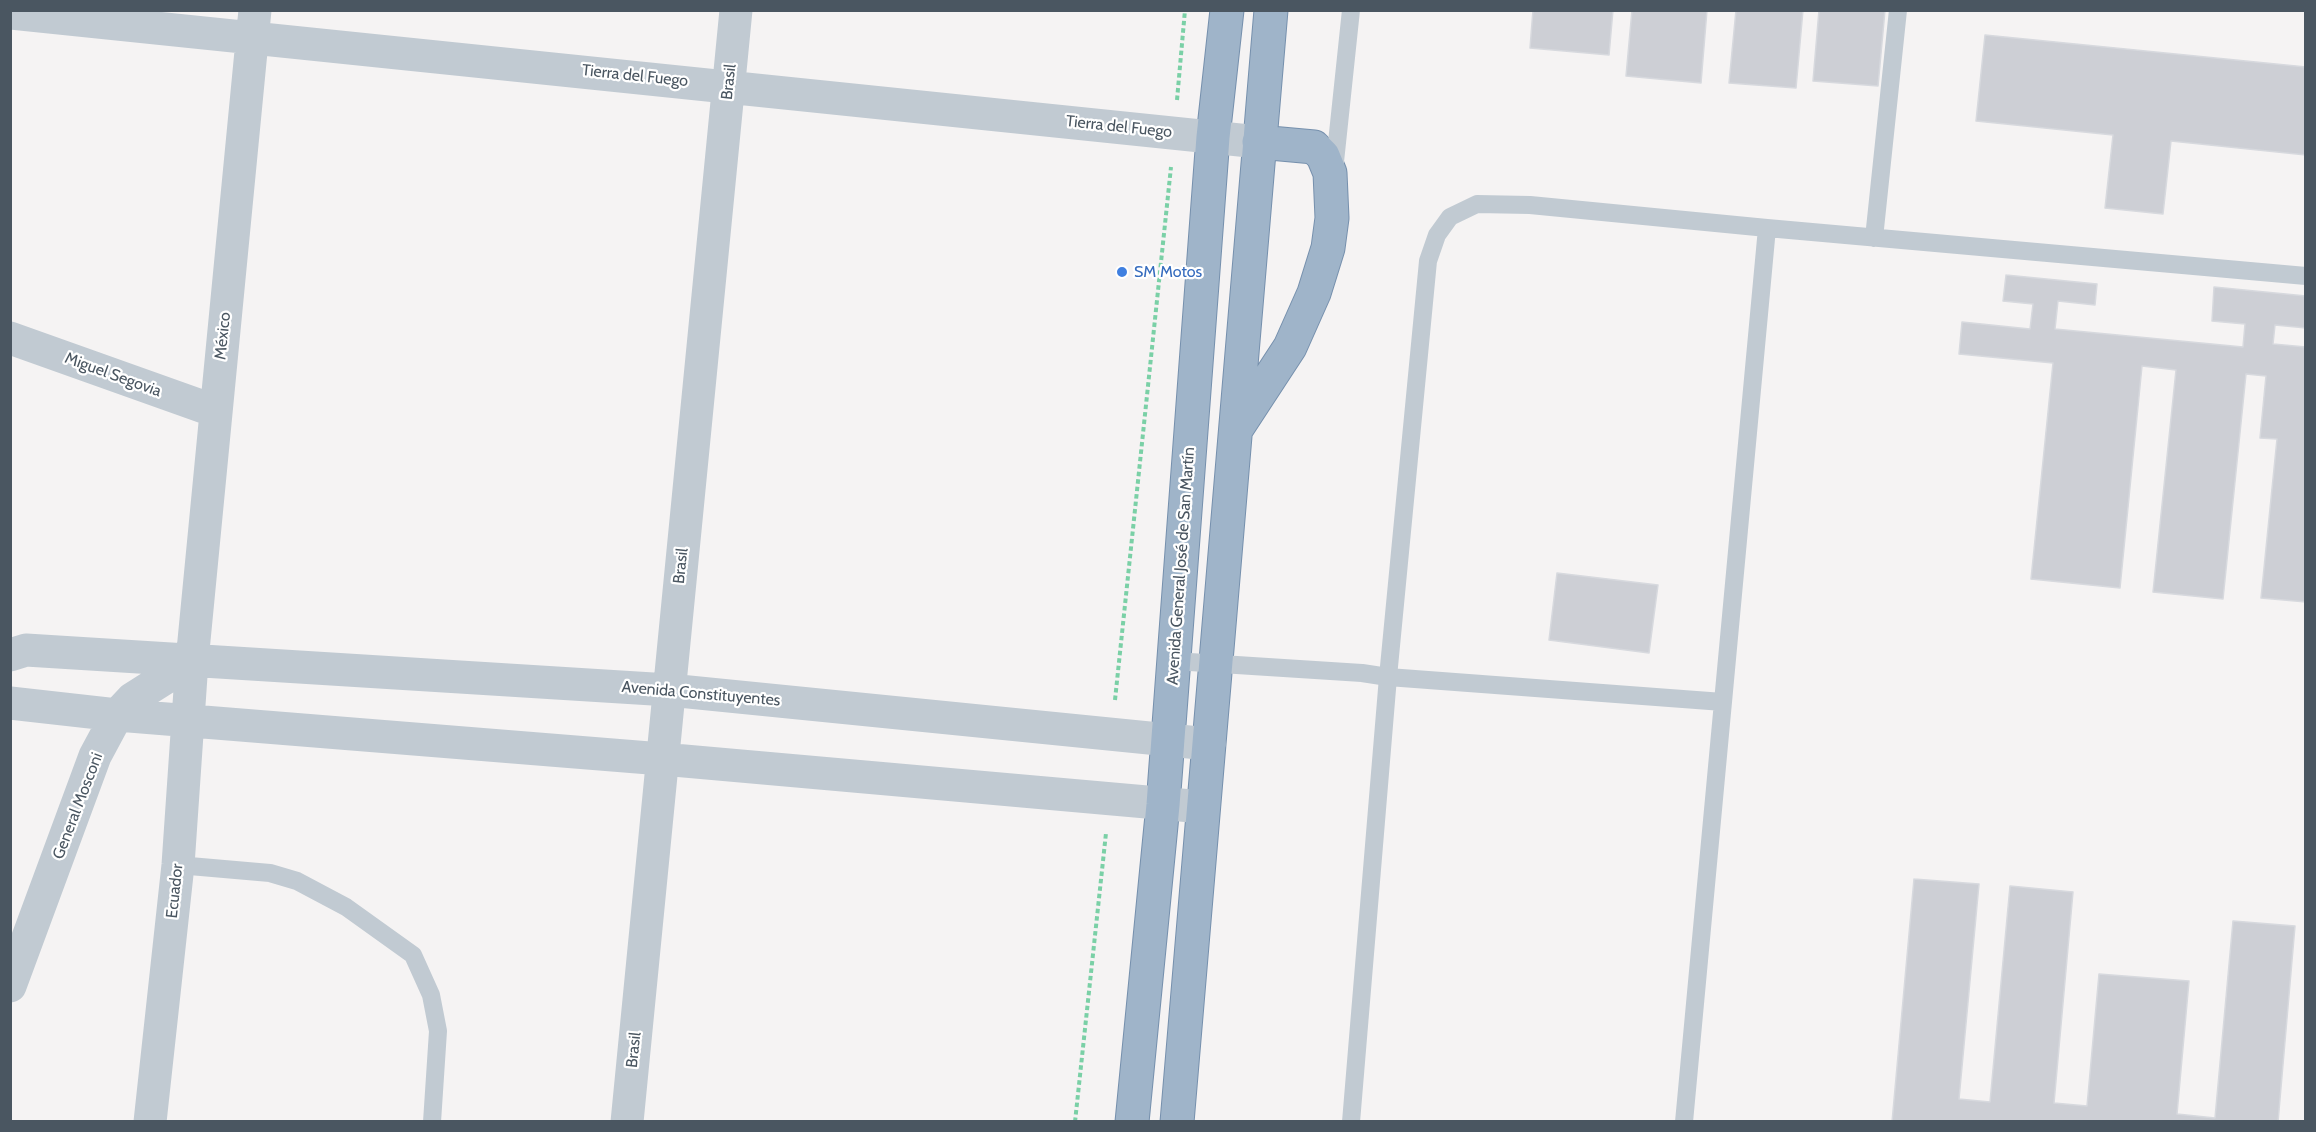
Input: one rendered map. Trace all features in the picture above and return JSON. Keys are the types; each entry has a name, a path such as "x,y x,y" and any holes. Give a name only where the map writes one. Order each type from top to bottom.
{"highway":[{"name":"Avenida General José de San Martín","path":"1132,1122 1163,805 1213,137 1227,10"},
{"path":"1176,1122 1271,10"},
{"path":"1235,432 1290,346 1314,293 1328,248 1332,218 1330,173 1323,156 1326,138 1259,142"}],"street":[{"name":"Brasil","path":"627,1122 736,10"},
{"name":"Tierra del Fuego","path":"11,13 253,24 729,85 1259,142"},
{"name":"México","path":"192,661 253,24"},
{"name":"Miguel Segovia","path":"10,338 215,411"},
{"name":"Avenida Constituyentes","path":"10,655 26,650 669,690 1209,744"},
{"name":"General Mosconi","path":"10,986 95,756 117,715 132,699 192,661"},
{"name":"Ecuador","path":"150,1122 178,865 192,661"},
{"path":"10,703 117,715 662,759 1203,807"}],"lane":[{"path":"1326,138 1351,10"},
{"path":"1874,238 1898,10"},
{"path":"1351,1122 1388,677 1428,261 1437,235 1450,217 1477,204 1530,205 2306,276"},
{"path":"1684,1122 1767,228"},
{"path":"1174,661 1362,673 1388,677 1723,702"},
{"path":"178,865 270,873 297,881 346,907 413,955 431,995 438,1031 432,1122"}],"path":[{"path":"1111,735 1185,10"},
{"path":"1075,1122 1110,800"}],"building":[{"path":"1533,10 1613,10 1609,55 1530,48"},
{"path":"1632,10 1707,10 1701,83 1626,76"},
{"path":"1736,10 1803,10 1796,88 1729,83"},
{"path":"1819,10 1885,10 1878,86 1813,81"},
{"path":"1985,35 2306,67 2306,155 2171,141 2163,214 2105,208 2113,135 1976,121"},
{"path":"2006,275 2097,284 2095,305 2058,301 2055,329 2243,347 2245,324 2212,321 2214,287 2306,296 2306,328 2275,325 2273,344 2306,347 2306,602 2261,598 2277,439 2260,438 2266,376 2246,374 2223,599 2153,592 2176,370 2142,366 2120,588 2031,579 2053,363 1959,354 1962,322 2030,329 2033,304 2003,301"},
{"path":"1557,573 1658,585 1649,653 1549,640"},
{"path":"1914,879 1979,884 1959,1099 1990,1102 2010,886 2073,892 2054,1103 2087,1106 2099,974 2189,981 2177,1114 2215,1118 2233,921 2295,926 2278,1122 1892,1122"}],"place":[{"name":"SM Motos","path":"1122,272"}]}
